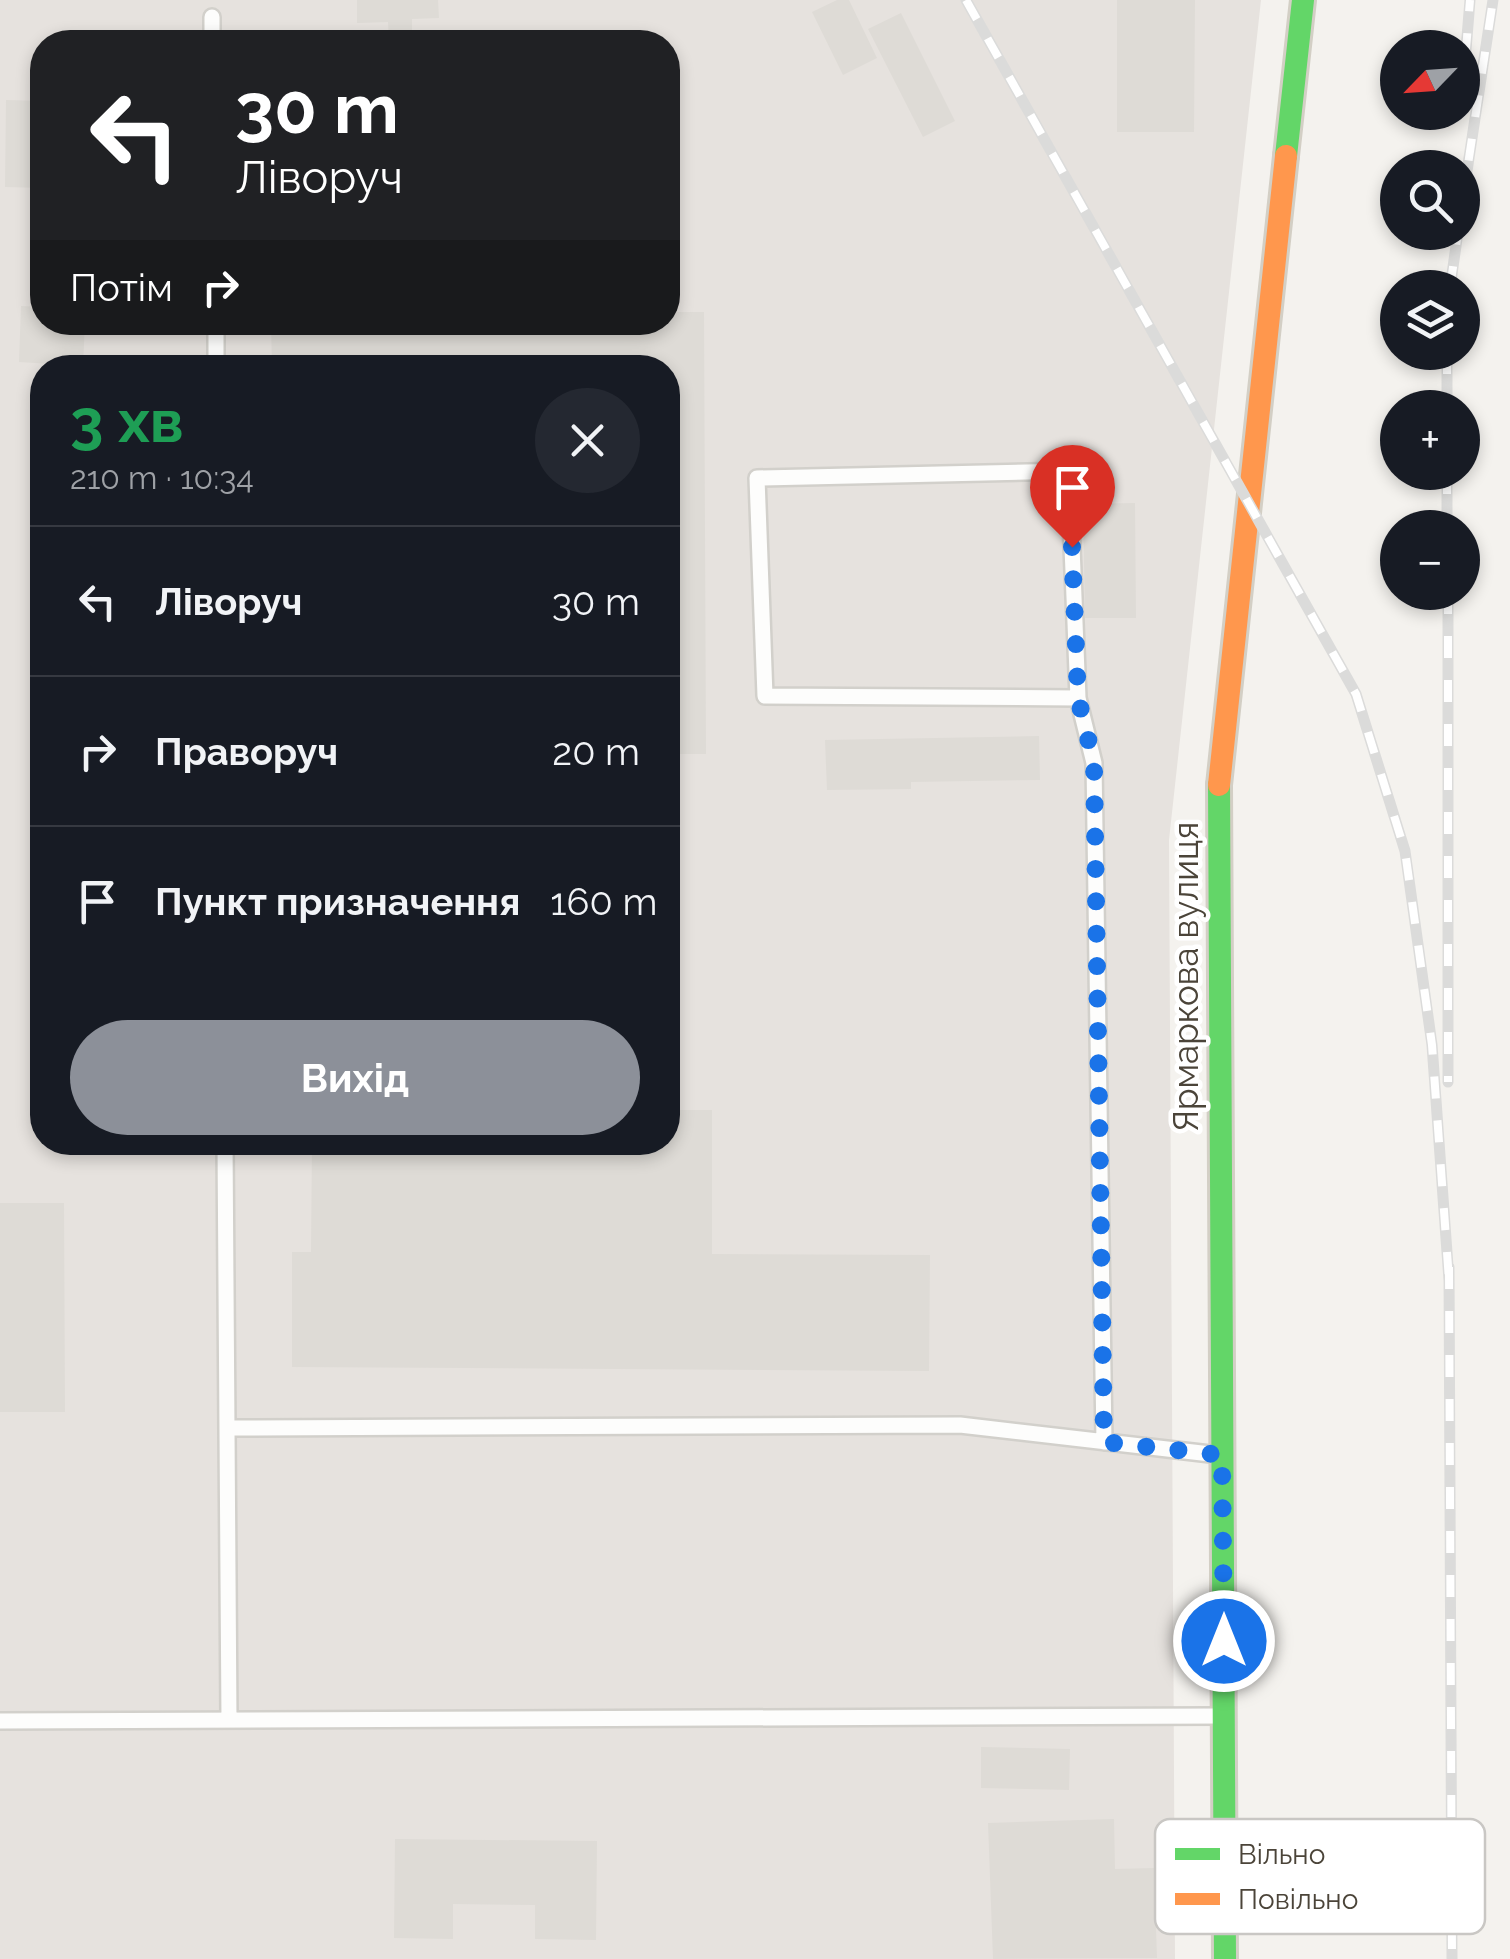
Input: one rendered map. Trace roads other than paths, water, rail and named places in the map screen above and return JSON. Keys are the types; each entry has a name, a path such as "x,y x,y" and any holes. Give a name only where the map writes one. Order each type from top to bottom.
{"street":[{"name":"Ярмаркова вулиця","path":"1224,1819 1219,772 1303,0"},
{"name":"Ярмаркова вулиця","path":"1225,1934 1225,1959"}],"lane":[{"path":"212,17 212,30"},
{"path":"1078,698 765,696 757,478 1069,471 1078,698 1094,763 1104,1442"},
{"path":"224,1155 229,1720"},
{"path":"228,1428 960,1425 1222,1455"},
{"path":"0,1721 1224,1716"}],"railway":[{"path":"966,0 1356,694 1405,851 1432,1045 1449,1280"},
{"path":"1468,30 1470,0"},
{"path":"1470,150 1493,0"},
{"path":"1453,270 1455,250"},
{"path":"1447,370 1447,390"},
{"path":"1447,490 1447,510"},
{"path":"1448,610 1448,1082"},
{"path":"1449,1267 1451,1819"},
{"path":"1452,1934 1452,1959"}]}
